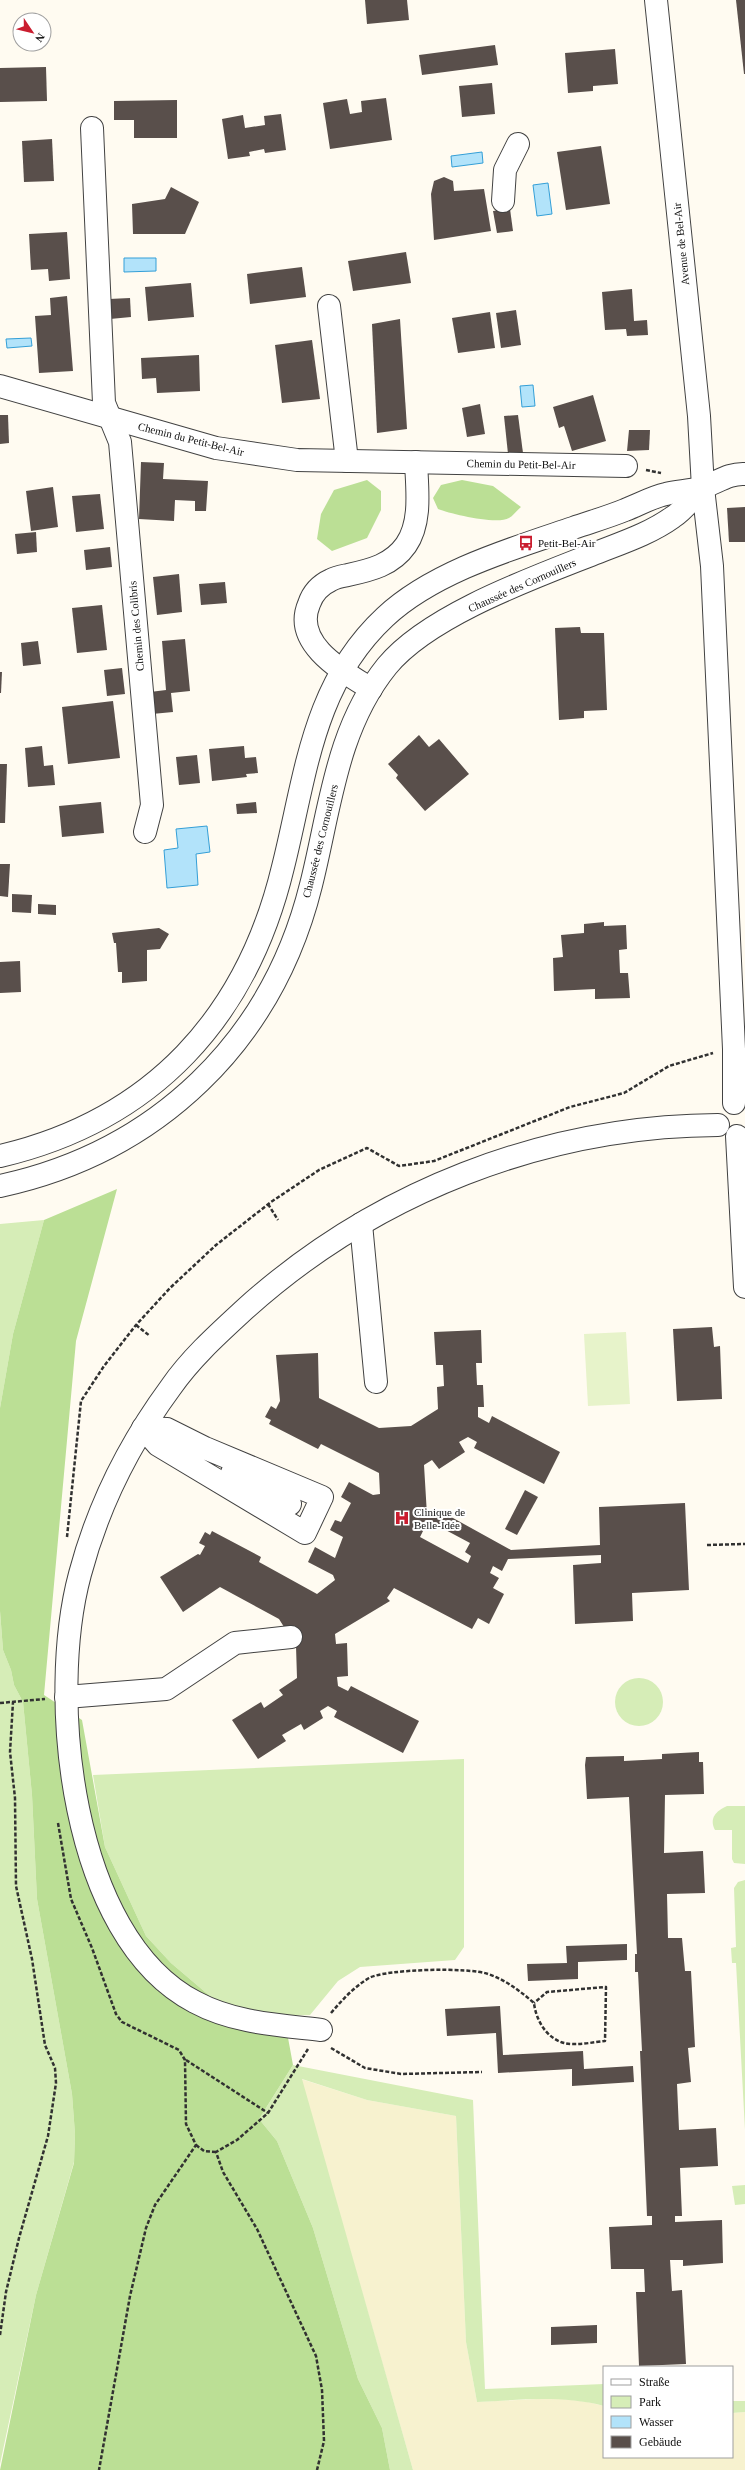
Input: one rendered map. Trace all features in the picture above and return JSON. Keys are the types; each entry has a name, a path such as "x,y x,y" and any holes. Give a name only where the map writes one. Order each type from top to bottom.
{"street":[{"name":"Avenue de Bel-Air","path":"656,0 699,416 703,488 712,566 734,1049 740,1105"},
{"path":"92,128 104,403 112,419"},
{"path":"503,201 505,170 518,144"},
{"path":"329,306 347,461"},
{"name":"Chemin du Petit-Bel-Air","path":"0,386 112,419 224,449 298,460 626,466"},
{"name":"Chemin des Colibris","path":"112,419 120,442 152,805 145,832"},
{"path":"371,689 341,670 313,643 308,630 306,611 312,595 320,586 332,579 382,565 392,560 406,545 413,532 415,518 416,462"},
{"path":"0,1156 29,1149 87,1126 128,1102 171,1071 197,1043 228,1002 246,973 268,923 283,867 312,739 324,705 341,670 386,616 436,581 526,543 624,511 665,494 703,488 726,476 745,474"},
{"name":"Chaussée des Cornouillers","path":"0,1186 61,1169 98,1154 144,1128 182,1098 222,1059 251,1022 276,981 292,940 310,887 324,819 344,745 356,714 371,689 388,666 408,646 439,624 480,602 633,539 674,517 703,488"},
{"path":"740,1105 722,1108 719,1113 718,1124 728,1135 741,1134 745,1287"},
{"path":"321,2030 262,2024 216,2012 193,2001 175,1989 139,1954 122,1928 106,1897 93,1862 73,1786 69,1759 66,1665 80,1572 101,1509 117,1472 143,1428 172,1384 207,1345 277,1281 375,1214 444,1180 541,1147 595,1135 643,1129 718,1124"},
{"path":"361,1224 376,1382"},
{"path":"143,1428 158,1445 200,1458 322,1497 305,1532 200,1458"},
{"path":"200,1458 290,1504"},
{"path":"66,1697 166,1689 235,1643 291,1637"}],"path":[{"path":"268,1204 278,1220"},
{"path":"136,1325 150,1336"},
{"path":"707,1545 745,1544"},
{"path":"0,1702 66,1697"},
{"path":"0,2334 6,2292 19,2238 48,2136 56,2083 55,2068 45,2044 32,1959 16,1886 15,1798 10,1752 13,1702"},
{"path":"58,1819 71,1899 92,1948 116,2014 122,2022 179,2050 185,2060 268,2112"},
{"path":"185,2060 186,2124 196,2145 204,2151 216,2152 237,2140 268,2112 321,2030 328,2016 347,1994 371,1977 403,1971 487,1973 514,1986 534,2003 535,2017 549,2033 565,2043 605,2041 606,1987 547,1992 534,2003"},
{"path":"321,2030 331,2048 365,2068 401,2074 482,2072"},
{"path":"99,2470 127,2312 146,2228 155,2205 196,2145"},
{"path":"216,2152 223,2172 257,2229 316,2356 322,2390 324,2441 317,2470"}],"shaded area":[{"path":"301,2079 367,2100 456,2116 466,2342 477,2402 556,2398 588,2402 603,2406 603,2458 733,2458 733,2413 745,2412 745,2470 413,2470"}],"green space":[{"path":"367,480 381,491 381,510 367,538 332,551 317,539 321,514 334,490"},
{"path":"462,480 493,486 521,507 512,516 503,520 485,520 453,514 438,509 433,498 441,485"},
{"path":"117,1189 76,1341 44,1695 82,1720 105,1847 146,1936 171,1963 211,1997 238,2008 284,2016 293,2065 259,2119 277,2141 313,2228 358,2379 382,2428 390,2470 0,2470 36,2295 74,2163 75,2134 72,2094 37,1899 32,1795 23,1702 14,1685 11,1670 3,1650 0,1611 0,1408 13,1334 44,1220"},
{"path":"44,1220 13,1334 0,1408 0,1224"},
{"path":"626,1332 630,1404 588,1406 584,1334"},
{"path":"0,1611 3,1650 11,1670 14,1685 23,1702 32,1795 37,1899 72,2094 75,2134 74,2162 36,2295 0,2464"},
{"path":"639,1678 648,1680 656,1685 661,1693 663,1702 661,1711 656,1719 648,1724 639,1726 630,1724 622,1719 617,1711 615,1702 617,1693 622,1685 630,1680"},
{"path":"464,1759 464,1947 455,1960 360,1967 338,1981 310,2015 284,2016 238,2008 211,1997 171,1963 146,1936 105,1847 93,1775"},
{"path":"727,1806 745,1806 745,1864 734,1863 732,1859 732,1830 715,1830 713,1826 713,1818 715,1815"},
{"path":"745,1880 745,2130 736,1963 732,1963 731,1948 736,1947 734,1888 738,1882"},
{"path":"293,2065 473,2100 485,2389 603,2384 603,2406 572,2400 557,2399 477,2402 466,2342 456,2116 367,2100 302,2079 413,2470 390,2470 382,2428 358,2379 313,2228 277,2141 259,2119"},
{"path":"745,2185 745,2204 735,2205 732,2186"},
{"path":"733,2401 745,2401 745,2412 733,2413"}],"water":[{"path":"482,152 483,163 452,167 451,156"},
{"path":"548,183 552,214 537,216 533,185"},
{"path":"124,258 156,258 156,271 124,272"},
{"path":"31,338 32,346 7,348 6,339"},
{"path":"533,385 535,406 522,407 520,386"},
{"path":"207,826 210,852 196,854 198,885 167,888 164,850 178,848 176,829"}],"building":[{"path":"365,0 407,0 409,20 367,24"},
{"path":"736,0 745,0 745,74 744,74"},
{"path":"495,45 498,65 422,75 419,55"},
{"path":"615,49 618,84 593,86 593,91 568,93 565,53"},
{"path":"46,67 47,101 0,102 0,68"},
{"path":"492,83 495,114 462,117 459,86"},
{"path":"386,98 392,140 330,149 323,103 347,99 350,114 362,112 361,101"},
{"path":"177,100 177,138 134,138 134,120 114,120 114,101"},
{"path":"281,114 286,150 265,153 264,149 249,152 250,156 228,159 222,119 243,115 245,128 265,125 264,116"},
{"path":"52,139 54,181 24,182 22,141"},
{"path":"601,146 610,204 566,210 557,152"},
{"path":"444,177 453,181 454,191 484,189 491,231 434,240 431,194 434,181"},
{"path":"171,187 199,202 185,234 133,234 132,204 165,199"},
{"path":"510,209 513,231 497,233 493,211"},
{"path":"67,232 70,279 49,281 48,269 31,270 29,234"},
{"path":"406,252 411,283 353,291 348,261"},
{"path":"302,267 306,297 250,304 247,274"},
{"path":"191,283 194,317 148,321 145,287"},
{"path":"632,289 634,321 647,320 648,335 627,336 626,329 605,330 602,292"},
{"path":"67,296 73,371 39,373 35,316 51,315 50,298"},
{"path":"130,298 131,317 110,319 109,299"},
{"path":"516,310 521,345 501,348 496,313"},
{"path":"490,312 495,348 458,353 452,318"},
{"path":"400,319 407,429 377,433 372,324"},
{"path":"312,340 320,399 282,403 275,345"},
{"path":"199,355 200,391 157,393 156,378 142,379 141,358"},
{"path":"593,395 606,441 572,451 564,426 559,428 553,407"},
{"path":"480,404 485,434 467,437 462,408"},
{"path":"0,415 8,415 9,443 0,444"},
{"path":"518,415 523,453 508,454 504,416"},
{"path":"629,430 650,430 649,450 627,451"},
{"path":"141,462 164,463 163,479 208,481 206,511 195,511 195,501 175,500 174,521 139,519"},
{"path":"53,487 58,527 31,531 26,491"},
{"path":"100,494 104,529 76,532 72,496"},
{"path":"745,507 745,542 729,542 727,508"},
{"path":"36,532 37,552 17,554 15,534"},
{"path":"110,547 112,567 86,570 84,550"},
{"path":"179,574 182,612 157,615 153,577"},
{"path":"225,582 227,603 201,605 199,584"},
{"path":"102,605 107,650 77,653 72,608"},
{"path":"580,627 581,633 604,633 607,710 584,711 584,718 559,720 555,628"},
{"path":"185,639 190,691 171,693 173,712 152,714 150,692 166,690 162,641"},
{"path":"38,641 41,664 23,666 21,643"},
{"path":"122,668 125,694 107,696 104,670"},
{"path":"0,672 2,672 1,693 0,693"},
{"path":"113,701 120,758 68,764 62,707"},
{"path":"419,735 429,747 439,739 469,774 425,811 396,778 398,775 388,764"},
{"path":"42,746 44,766 53,765 55,785 28,787 25,748"},
{"path":"244,746 245,758 256,757 258,773 246,774 247,777 212,781 209,749"},
{"path":"197,755 200,783 179,785 176,757"},
{"path":"0,764 7,764 5,823 0,823"},
{"path":"101,802 104,833 62,837 59,806"},
{"path":"256,802 257,813 237,814 236,804"},
{"path":"0,864 10,864 8,897 0,896"},
{"path":"12,894 32,895 31,913 12,912"},
{"path":"38,904 56,905 56,915 38,914"},
{"path":"604,922 604,926 626,925 627,949 619,950 620,973 628,973 630,998 595,999 595,989 554,991 553,958 563,957 561,935 584,933 584,924"},
{"path":"159,928 169,934 160,949 147,950 147,981 122,983 122,972 118,972 116,943 114,943 112,933"},
{"path":"20,961 21,992 0,993 0,962"},
{"path":"712,1327 714,1347 720,1346 722,1399 677,1401 673,1329"},
{"path":"481,1330 482,1363 476,1363 477,1385 483,1385 484,1407 478,1407 478,1417 489,1423 492,1416 560,1452 544,1484 474,1448 477,1442 468,1437 459,1442 465,1452 439,1469 432,1460 424,1465 427,1515 442,1514 453,1518 511,1550 600,1545 599,1507 685,1503 689,1590 632,1593 633,1621 575,1624 573,1565 601,1563 601,1555 508,1559 502,1571 493,1566 490,1573 499,1578 493,1588 504,1594 489,1624 478,1618 472,1629 394,1588 387,1598 390,1601 335,1634 336,1644 347,1643 348,1676 337,1677 338,1686 348,1691 351,1686 419,1721 403,1753 334,1717 337,1711 328,1706 320,1711 323,1718 304,1730 301,1724 282,1735 286,1741 258,1759 232,1720 261,1702 264,1708 283,1695 279,1690 297,1678 296,1646 279,1619 220,1587 183,1612 160,1577 198,1554 200,1555 205,1546 199,1543 205,1532 210,1535 212,1531 261,1557 259,1562 317,1594 335,1580 333,1575 308,1562 315,1547 335,1558 343,1537 330,1530 335,1520 341,1522 351,1503 341,1497 349,1482 373,1495 380,1494 379,1473 321,1444 318,1449 269,1424 271,1420 265,1417 271,1406 276,1409 280,1401 276,1355 318,1353 319,1398 379,1428 411,1426 438,1409 437,1387 444,1386 443,1365 436,1365 434,1332","holes":["425,1527 440,1527 470,1543 465,1552 471,1556 468,1563 420,1537"]},
{"path":"525,1490 538,1497 517,1535 505,1529"},
{"path":"699,1752 699,1762 703,1762 704,1794 665,1795 664,1853 703,1851 705,1893 667,1894 668,1938 682,1938 685,1971 691,1971 695,2047 688,2048 691,2082 677,2084 679,2130 716,2128 718,2166 680,2168 682,2216 675,2216 675,2222 722,2220 723,2263 683,2266 683,2260 670,2260 672,2291 682,2290 686,2364 639,2366 636,2292 645,2292 644,2269 611,2269 609,2227 652,2225 652,2216 647,2216 640,2051 642,2051 638,1972 635,1972 635,1954 637,1954 629,1797 587,1799 585,1765 586,1757 624,1756 624,1761 662,1759 662,1754"},
{"path":"627,1944 627,1960 578,1962 578,1979 528,1981 527,1964 567,1963 566,1946"},
{"path":"500,2006 503,2055 583,2051 584,2069 633,2066 634,2082 572,2086 572,2069 498,2073 496,2033 447,2036 445,2009"},
{"path":"597,2325 597,2343 551,2345 551,2327"}],"place":[{"name":"Petit-Bel-Air","path":"526,543"},
{"name":"Clinique de Belle-Idée","path":"402,1518"}]}
